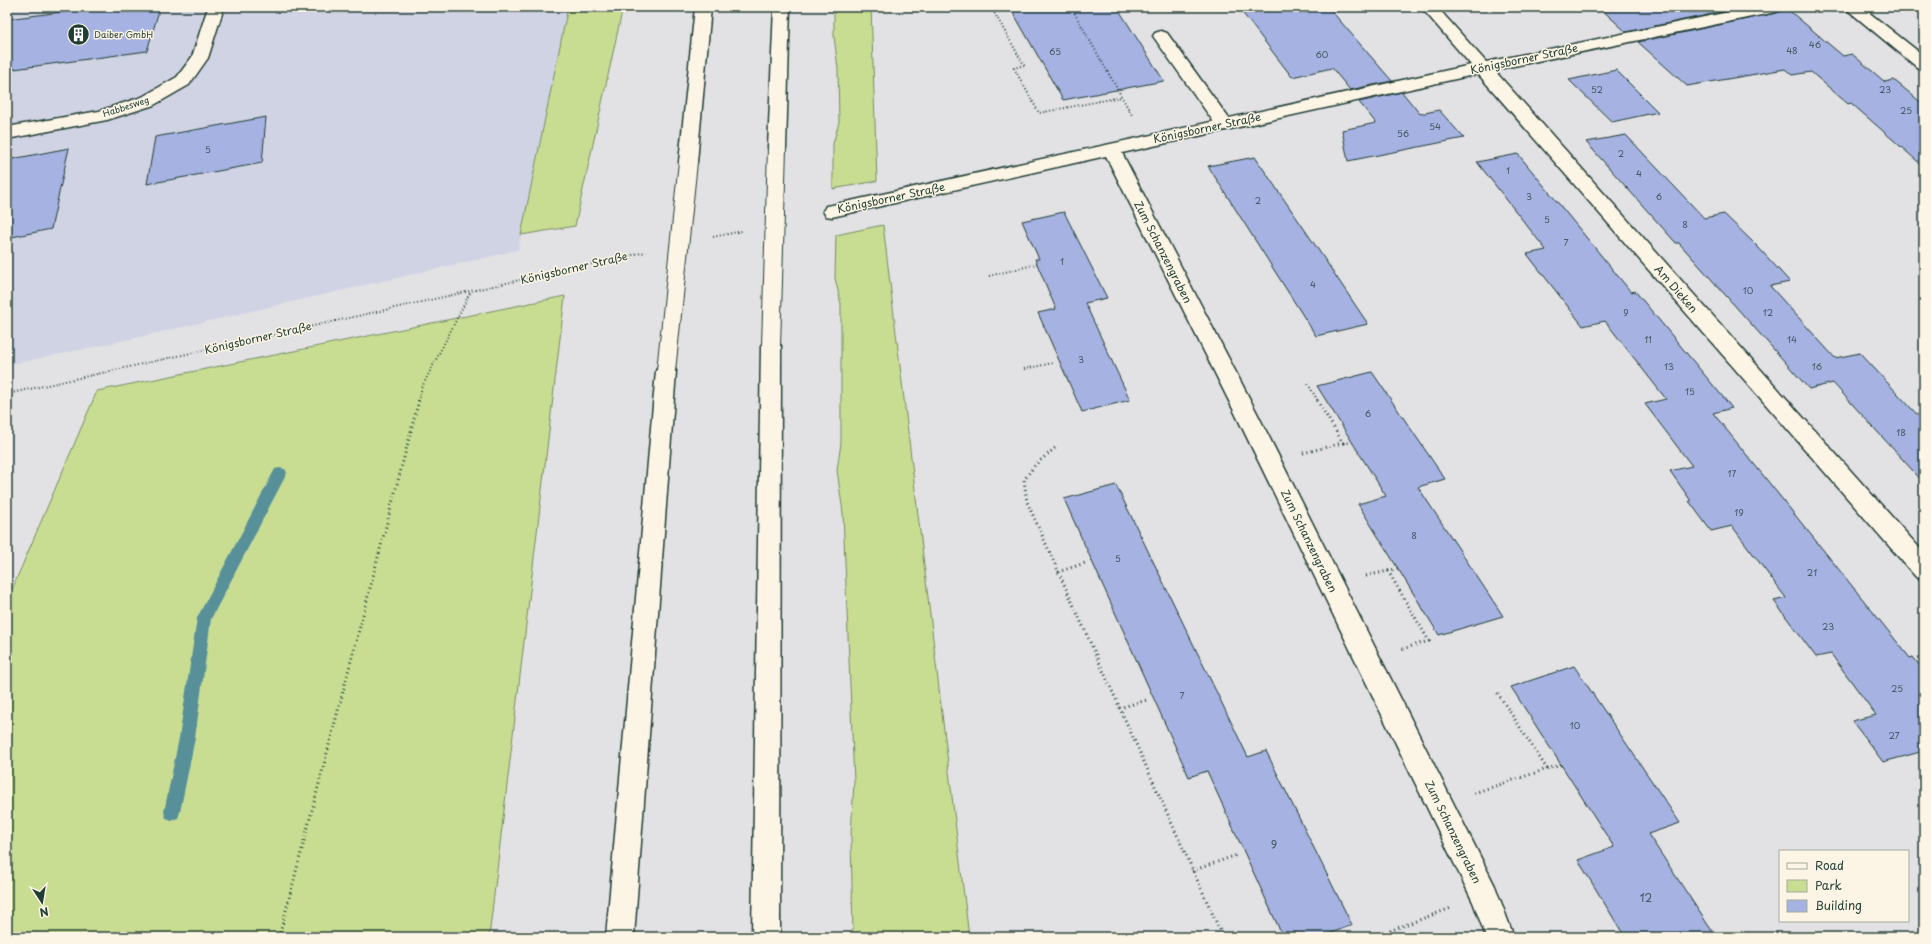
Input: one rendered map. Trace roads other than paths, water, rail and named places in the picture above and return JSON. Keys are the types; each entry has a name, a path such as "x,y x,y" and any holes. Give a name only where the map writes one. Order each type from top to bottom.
{"main road":[{"name":"Habbesweg","path":"7,133 101,116 148,101 183,81 200,58 216,7"},
{"path":"620,937 666,371 703,7"},
{"path":"766,937 772,346 782,7"},
{"name":"Am Dieken","path":"1429,7 1481,68 1924,570"},
{"name":"Königsborner Straße","path":"832,211 1481,68 1776,7"},
{"path":"1852,7 1924,64"},
{"path":"1161,36 1224,124"},
{"name":"Zum Schanzengraben","path":"1111,149 1270,462 1485,896 1500,937"}],"waterway":[{"path":"172,812 187,738 204,618 280,473"}],"place":[{"name":"Daiber GmbH","path":"79,35"}]}
